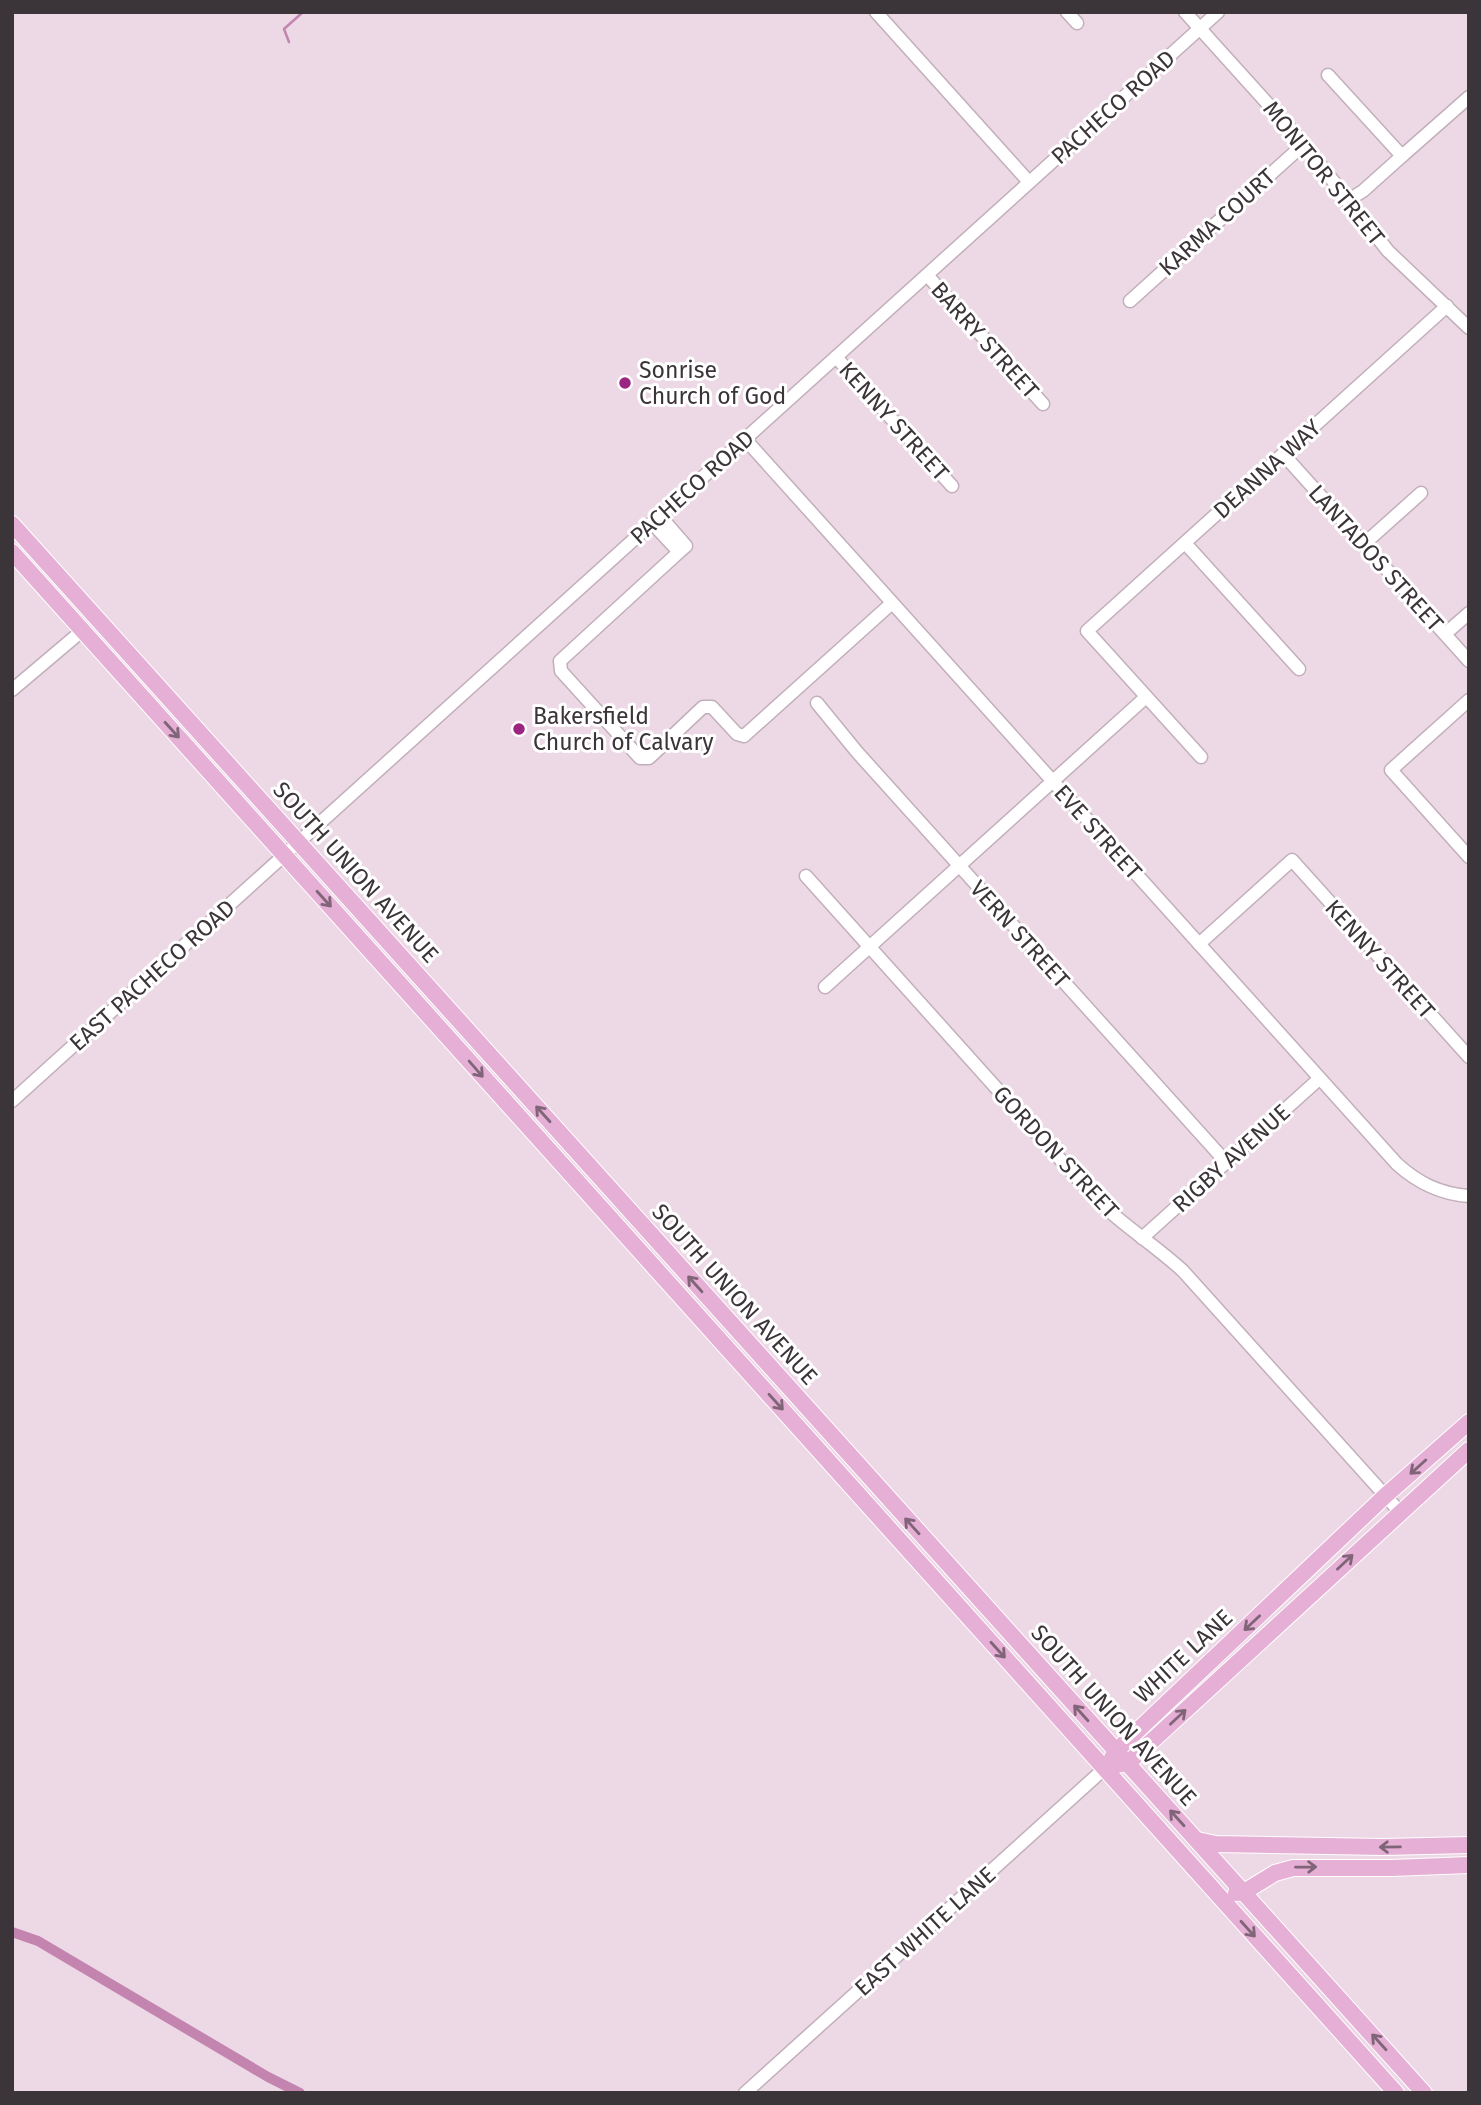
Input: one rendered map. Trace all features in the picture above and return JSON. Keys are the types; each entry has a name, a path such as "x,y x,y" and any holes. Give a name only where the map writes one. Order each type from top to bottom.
{"main road":[{"name":"SOUTH UNION AVENUE","path":"12,524 179,709 291,849 591,1196 1396,2093"},
{"name":"SOUTH UNION AVENUE","path":"12,549 83,630 667,1253 1424,2093"},
{"path":"12,549 29,558 84,617 96,624 101,622"},
{"path":"83,630 89,628 94,631 154,694 179,709"},
{"path":"591,1196 608,1201 658,1256 667,1253"},
{"path":"702,1320 705,1315 712,1316 758,1368 780,1378"},
{"name":"WHITE LANE","path":"1105,1768 1116,1751 1385,1496 1469,1422"},
{"path":"812,1442 830,1447 881,1504 890,1501"},
{"name":"WHITE LANE","path":"1128,1763 1469,1451"},
{"path":"924,1567 932,1563 978,1614 1003,1626"},
{"path":"1105,1768 1128,1763"},
{"path":"1162,1833 1179,1842 1234,1894 1244,1892 1275,1873 1293,1868 1469,1865"},
{"path":"1197,1840 1216,1844 1370,1847 1469,1845"},
{"path":"1374,2068 1398,2076 1412,2093"}],"street":[{"path":"876,12 1029,182"},
{"path":"1067,12 1077,23"},
{"name":"MONITOR STREET","path":"1185,12 1304,144 1388,251 1469,328"},
{"name":"PACHECO ROAD","path":"291,849 1218,12"},
{"path":"1328,75 1402,156"},
{"path":"1347,201 1363,191 1469,97"},
{"name":"KARMA COURT","path":"1130,301 1304,144"},
{"name":"BARRY STREET","path":"927,275 1043,404"},
{"name":"DEANNA WAY","path":"1146,697 1087,631 1447,306"},
{"name":"KENNY STREET","path":"836,357 953,486"},
{"name":"EVE STREET","path":"745,439 1319,1079 1409,1175 1434,1189 1469,1196"},
{"name":"LANTADOS STREET","path":"1283,454 1469,661"},
{"path":"1364,544 1421,493"},
{"path":"656,520 679,552 560,660 561,671 640,758 649,758 703,707 712,707 737,734 744,736 892,603"},
{"path":"1185,543 1298,669"},
{"path":"1445,634 1469,613"},
{"path":"12,690 83,630"},
{"path":"825,987 1146,697 1201,757"},
{"path":"1469,700 1391,770 1469,857"},
{"name":"VERN STREET","path":"817,703 857,752 1226,1162"},
{"name":"EAST PACHECO ROAD","path":"12,1101 291,849"},
{"name":"KENNY STREET","path":"1199,944 1292,860 1469,1057"},
{"name":"GORDON STREET","path":"806,876 1095,1198 1125,1226 1183,1271 1400,1512"},
{"name":"RIGBY AVENUE","path":"1142,1238 1319,1079"},
{"name":"EAST WHITE LANE","path":"745,2093 1105,1768"}],"waterway":[{"path":"289,42 284,29 303,12"},
{"path":"12,1932 38,1941 268,2077 300,2093"}],"place":[{"name":"Sonrise Church of God","path":"625,383"},
{"name":"Bakersfield Church of Calvary","path":"519,729"}]}
